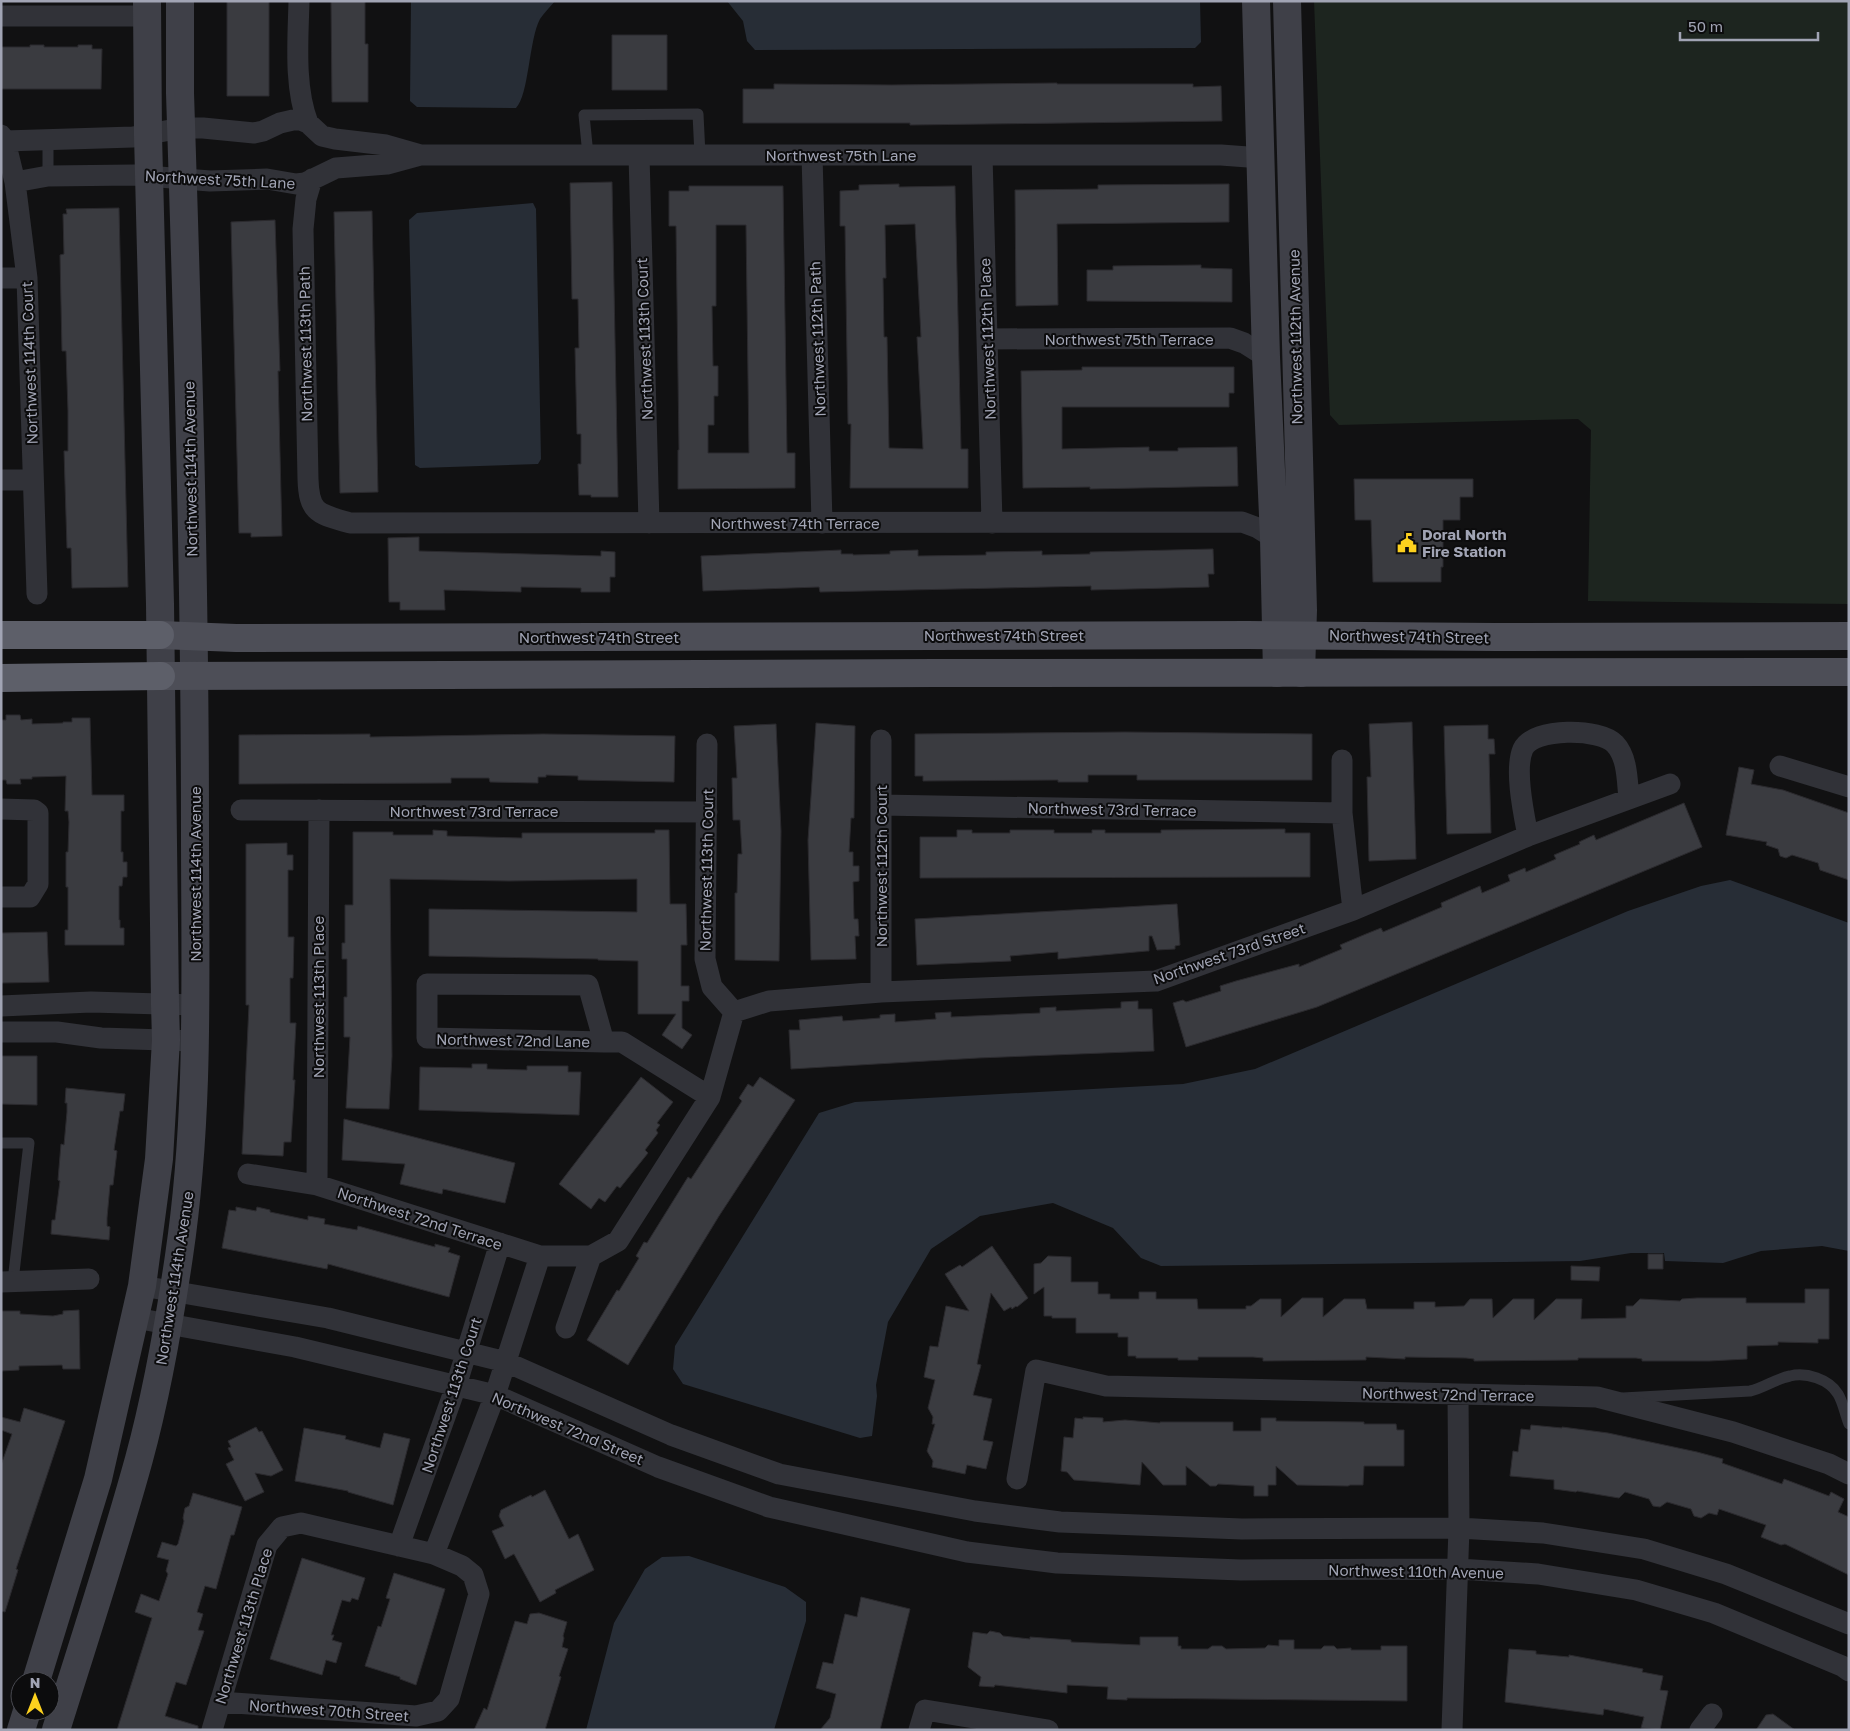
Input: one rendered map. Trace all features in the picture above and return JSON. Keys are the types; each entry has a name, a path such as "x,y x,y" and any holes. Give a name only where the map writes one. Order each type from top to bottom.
{"highway":[{"path":"1,635 160,635"},
{"path":"1,678 160,676"}],"main road":[{"name":"Northwest 74th Street","path":"160,635 236,638 1290,635 1495,637 1849,636"},
{"path":"160,676 1849,672"}],"street":[{"name":"Northwest 114th Avenue","path":"56,1730 139,1458 169,1324 185,1218 194,1107 196,1006 194,636 182,179 180,1"},
{"name":"Northwest 113th Path","path":"299,1 300,89 304,114 315,130 326,153 322,170 315,177 306,199 302,229 308,498 314,509"},
{"name":"Northwest 112th Avenue","path":"1256,1 1266,357 1274,538 1290,635"},
{"name":"Northwest 112th Avenue","path":"1286,1 1290,131 1289,673"},
{"name":"Northwest 114th Avenue","path":"39,1671 98,1479 142,1286 159,1159 166,1040 147,9"},
{"path":"1,16 147,9"},
{"name":"Northwest 75th Lane","path":"3,138 133,137 181,128 204,128 254,133 288,121 302,120 315,130 335,139 386,145 421,155"},
{"path":"1260,155 1269,152 1290,131"},
{"name":"Northwest 114th Court","path":"3,138 15,182 27,278 36,594"},
{"name":"Northwest 75th Lane","path":"15,182 48,176 149,176 210,181 267,178 296,184 336,168 387,164 421,155 1221,155 1248,157 1260,155"},
{"name":"Northwest 113th Court","path":"639,155 649,523"},
{"name":"Northwest 112th Path","path":"812,155 822,523"},
{"name":"Northwest 112th Place","path":"982,155 992,523"},
{"path":"1,278 27,278"},
{"name":"Northwest 75th Terrace","path":"987,339 1230,338 1244,343 1266,357"},
{"path":"1,480 33,480"},
{"name":"Northwest 74th Terrace","path":"314,509 327,517 350,523 1238,522 1249,524 1274,538"},
{"path":"1528,836 1522,802 1520,759 1524,747 1540,736 1552,733 1574,732 1599,736 1614,742 1620,750 1626,766 1629,799"},
{"name":"Northwest 112th Court","path":"882,740 882,992"},
{"name":"Northwest 113th Court","path":"707,744 705,959 712,987 734,1012"},
{"path":"1342,760 1342,813 1353,910"},
{"path":"1780,766 1849,787"},
{"name":"Northwest 73rd Street","path":"734,1012 769,1001 882,992 1156,981 1353,910 1528,836 1670,784"},
{"name":"Northwest 73rd Terrace","path":"881,805 1342,813"},
{"path":"1,809 34,810 38,813 38,884 30,897 1,897"},
{"name":"Northwest 73rd Terrace","path":"241,810 707,812"},
{"name":"Northwest 113th Place","path":"317,1185 319,810"},
{"name":"Northwest 72nd Lane","path":"604,1042 588,985 427,984 427,1038 604,1042 622,1042 710,1097"},
{"path":"1,1006 91,1002 196,1006"},
{"path":"566,1328 591,1256 618,1241 710,1097 734,1012"},
{"path":"1,1032 57,1032 101,1038 196,1041"},
{"name":"Northwest 72nd Terrace","path":"248,1174 317,1185 540,1256 591,1256"},
{"name":"Northwest 113th Court","path":"399,1546 456,1386 500,1244"},
{"path":"399,1546 434,1554 495,1395 540,1256"},
{"path":"7,1281 88,1279"},
{"path":"142,1286 328,1318 506,1362 671,1435 779,1474 975,1512 1060,1522 1223,1528 1459,1528 1543,1534 1644,1549 1726,1574 1849,1624"},
{"path":"295,1346 303,1314"},
{"name":"Northwest 72nd Street","path":"135,1318 295,1346 495,1395 658,1467 769,1507 967,1552"},
{"name":"Northwest 72nd Terrace","path":"1017,1479 1036,1370 1106,1386 1597,1397 1733,1432 1829,1464 1849,1474"},
{"path":"1452,1730 1459,1528 1458,1394"},
{"name":"Northwest 113th Place","path":"212,1730 267,1545 282,1527 301,1523 399,1546"},
{"name":"Northwest 110th Avenue","path":"967,1552 1057,1564 1241,1570 1458,1569 1538,1574 1636,1590 1714,1613 1842,1666 1849,1671"},
{"name":"Northwest 70th Street","path":"220,1702 416,1716 438,1711 449,1699 479,1594 473,1575 462,1566 434,1554"},
{"path":"922,1720 1048,1730"}],"lane":[{"path":"588,155 584,115 688,114 698,114 700,155"},
{"path":"48,139 48,176"},
{"path":"1,1143 29,1142 7,1281"},
{"path":"1603,1399 1750,1391 1760,1389 1790,1376 1805,1375 1819,1378 1838,1394 1849,1424"}],"shaded area":[{"path":"411,1 555,1 540,19 536,28 524,91 516,108 417,107 410,101"},
{"path":"727,1 1200,1 1201,42 1195,48 755,50 747,41 743,21"},
{"path":"1314,1 1849,1 1849,604 1588,601 1591,430 1578,419 1339,425 1330,415"},
{"path":"533,203 536,209 541,459 538,464 420,468 415,465 409,220 417,213"},
{"path":"1730,880 1849,923 1849,1251 1822,1246 1761,1251 1723,1263 1665,1261 1664,1253 1631,1253 1580,1261 1161,1266 1141,1258 1113,1228 1053,1203 980,1216 931,1249 888,1322 876,1385 877,1396 872,1436 860,1438 683,1384 673,1369 675,1346 819,1113 855,1102 1183,1084 1255,1069 1628,911 1701,886"},
{"path":"689,1556 785,1587 806,1602 806,1621 774,1730 586,1730 614,1623 645,1569 662,1557"}],"building":[{"path":"227,1 269,1 269,96 227,96"},
{"path":"331,1 365,1 365,44 368,44 368,102 332,102"},
{"path":"612,35 667,35 667,90 612,90"},
{"path":"30,45 78,47 78,45 92,45 92,49 102,49 101,89 1,89 1,47 30,47"},
{"path":"774,84 1193,84 1193,87 1221,86 1222,121 910,125 910,123 743,123 743,89 774,89"},
{"path":"612,182 618,497 591,497 591,495 579,495 578,464 581,464 581,434 577,434 575,348 579,348 578,299 572,299 570,183"},
{"path":"899,184 899,187 955,186 961,449 968,449 968,488 850,488 851,424 848,424 845,226 840,226 840,191 859,190 859,185","holes":["915,224 921,337 917,337 923,449 889,448 887,337 884,337 883,278 886,278 885,225"]},
{"path":"1229,184 1229,222 1057,224 1058,305 1016,306 1015,190 1098,189 1098,185"},
{"path":"689,186 783,186 787,453 795,453 795,488 678,489 676,226 669,226 669,191 689,191","holes":["716,225 746,225 749,453 708,453 708,425 714,425 714,396 718,396 718,366 713,366 712,306 716,306"]},
{"path":"119,208 128,587 72,588 71,548 67,548 64,451 68,451 68,411 66,351 62,351 60,255 64,254 63,214 67,214 66,209"},
{"path":"372,211 378,492 340,493 334,212"},
{"path":"275,220 280,371 278,371 282,536 251,537 251,533 239,533 231,222"},
{"path":"1201,265 1201,268 1232,269 1232,302 1087,301 1087,270 1113,270 1113,266"},
{"path":"1082,367 1234,367 1234,393 1229,393 1229,407 1062,407 1062,449 1149,447 1149,451 1178,451 1178,448 1237,447 1238,486 1090,489 1090,487 1023,488 1021,371 1082,370"},
{"name":"Doral North Fire Station","path":"1354,479 1473,479 1473,497 1460,497 1460,520 1443,520 1443,567 1441,567 1441,582 1373,582 1371,520 1355,520"},
{"path":"419,537 419,551 601,556 601,551 615,552 615,577 610,577 610,592 581,592 581,588 521,587 521,592 444,590 445,610 400,610 400,602 389,602 388,538"},
{"path":"1213,549 1214,574 1208,574 1209,587 1091,590 1091,586 820,592 819,587 703,591 701,556 841,550 841,554 853,555 890,554 890,551 918,550 918,556 986,555 986,552 1042,551 1042,555"},
{"path":"6,715 20,715 21,720 32,719 32,724 63,723 72,722 72,718 90,718 92,795 124,795 124,811 121,811 121,852 123,852 123,862 127,862 127,877 123,877 122,886 119,886 119,920 120,928 124,928 124,945 65,945 65,930 68,930 66,852 68,852 69,822 68,811 65,811 66,776 20,779 21,784 7,784 6,780 1,780 1,720 6,720"},
{"path":"1412,722 1416,859 1369,861 1367,777 1371,777 1369,724"},
{"path":"816,723 855,726 854,818 851,818 849,852 853,852 853,866 859,866 859,881 853,882 854,919 858,919 859,936 855,936 856,959 811,960 808,840"},
{"path":"776,724 781,831 779,961 735,960 735,893 737,893 738,854 742,854 740,820 733,820 732,778 737,778 734,726"},
{"path":"1488,725 1488,739 1494,739 1495,754 1489,754 1491,833 1447,834 1444,726"},
{"path":"1125,732 1312,734 1312,780 1137,780 1137,775 1088,775 1088,782 1058,782 1058,780 923,781 923,776 915,776 915,734"},
{"path":"370,734 370,737 543,734 675,736 674,782 578,780 578,776 546,775 546,777 538,777 538,783 490,782 489,778 451,778 451,783 239,784 239,735"},
{"path":"1739,767 1754,770 1751,784 1783,790 1849,813 1849,880 1820,870 1818,863 1792,855 1786,858 1780,856 1778,849 1766,845 1767,842 1726,835"},
{"path":"1684,803 1702,847 1317,1007 1186,1047 1173,1003 1183,1000 1186,1002 1221,991 1220,986 1236,981 1299,964 1299,967 1342,949 1340,945 1366,934 1381,928 1383,932 1442,907 1441,903 1480,886 1482,893 1510,881 1508,875 1525,868 1526,872 1556,859 1554,855 1580,844 1579,842 1594,835 1596,840"},
{"path":"1285,829 1285,833 1310,833 1310,877 920,878 920,837 957,837 957,830 972,830 972,833 1010,833 1010,830 1054,830 1054,833 1092,833 1092,830 1105,830 1105,833 1161,833 1161,830"},
{"path":"433,830 447,831 447,836 522,838 522,833 655,833 655,830 669,830 670,904 686,904 687,945 681,945 681,986 689,986 689,1001 682,1001 682,1028 692,1035 682,1049 662,1035 676,1014 638,1014 638,961 429,956 429,909 637,912 637,879 509,881 390,879 392,1056 389,1109 346,1108 350,1037 344,1037 344,997 347,997 347,959 342,959 342,943 345,943 345,905 353,905 353,832 433,835"},
{"path":"287,843 287,855 293,855 293,870 288,870 288,937 294,937 293,978 290,978 290,1023 296,1023 291,1142 284,1142 283,1156 242,1154 249,1005 246,1005 246,844"},
{"path":"1177,904 1180,945 1175,946 1175,949 1157,950 1152,936 1149,936 1149,951 1058,959 1058,952 1010,956 1011,961 917,965 915,919"},
{"path":"47,932 49,982 1,983 1,933"},
{"path":"1138,1001 1138,1009 1152,1009 1154,1051 978,1058 791,1069 789,1030 800,1030 799,1020 842,1016 843,1021 880,1018 880,1015 895,1014 895,1022 936,1019 935,1013 951,1012 951,1017 1040,1013 1040,1008 1056,1007 1056,1011 1121,1008 1121,1002"},
{"path":"1,1056 37,1056 37,1105 1,1104"},
{"path":"472,1064 487,1064 487,1069 527,1070 527,1066 568,1066 568,1072 581,1072 579,1115 419,1110 420,1067 472,1068"},
{"path":"641,1077 673,1102 657,1123 660,1125 656,1130 658,1133 645,1150 648,1153 620,1188 617,1186 605,1202 599,1198 591,1209 559,1184"},
{"path":"760,1077 795,1100 719,1216 628,1365 587,1340 639,1258 636,1256 644,1242 647,1243 688,1177 691,1179 742,1101 739,1098 748,1084 753,1087"},
{"path":"66,1088 125,1094 123,1111 120,1111 114,1150 117,1151 113,1185 110,1185 107,1218 107,1226 110,1227 109,1240 51,1234 52,1220 55,1220 60,1181 58,1180 61,1144 64,1145 67,1112 67,1103 65,1103"},
{"path":"344,1119 515,1163 505,1203 443,1189 442,1194 400,1184 405,1164 342,1160"},
{"path":"236,1207 256,1211 257,1207 270,1210 270,1212 308,1220 308,1216 325,1219 324,1224 357,1230 358,1226 435,1247 435,1244 450,1248 448,1252 460,1256 449,1297 328,1264 327,1269 222,1248 229,1210 236,1211"},
{"path":"992,1246 1028,1298 1017,1307 1012,1309 1011,1307 1004,1311 991,1293 977,1364 981,1365 973,1395 992,1399 983,1440 993,1442 986,1469 967,1465 965,1474 932,1467 933,1461 927,1451 935,1424 932,1424 933,1417 928,1408 935,1380 924,1377 930,1346 938,1347 946,1306 969,1311 945,1274 960,1265 962,1267"},
{"path":"1648,1254 1663,1254 1663,1269 1648,1269"},
{"path":"1048,1256 1071,1257 1071,1282 1098,1282 1098,1294 1110,1294 1110,1299 1139,1299 1139,1292 1156,1292 1156,1299 1197,1299 1198,1309 1246,1309 1246,1306 1251,1306 1260,1299 1281,1299 1281,1317 1302,1298 1323,1298 1323,1317 1344,1299 1365,1299 1367,1309 1414,1309 1414,1302 1435,1302 1435,1307 1464,1306 1470,1299 1492,1299 1493,1318 1513,1299 1534,1299 1534,1320 1556,1299 1582,1299 1581,1319 1626,1318 1626,1306 1633,1306 1640,1299 1680,1301 1682,1299 1697,1298 1746,1298 1746,1303 1805,1303 1805,1289 1829,1289 1829,1339 1818,1339 1818,1343 1778,1342 1778,1345 1747,1346 1747,1359 1709,1361 1642,1361 1642,1359 1636,1358 1474,1361 1474,1359 1466,1358 1405,1357 1405,1359 1366,1357 1366,1360 1263,1361 1263,1358 1253,1357 1198,1357 1198,1360 1136,1358 1136,1356 1128,1356 1128,1337 1118,1337 1118,1333 1076,1333 1076,1318 1044,1316 1044,1287 1034,1294 1034,1264 1041,1263"},
{"path":"1571,1266 1600,1267 1599,1281 1571,1280"},
{"path":"79,1310 80,1369 63,1369 62,1365 19,1366 19,1370 1,1371 1,1311 20,1311 20,1314 53,1316 63,1314 63,1311"},
{"path":"24,1408 65,1421 16,1569 18,1570 5,1612 1,1611 1,1465 12,1434 1,1430 1,1417 20,1422"},
{"path":"1083,1417 1103,1418 1103,1422 1125,1420 1160,1423 1233,1422 1233,1431 1261,1431 1261,1418 1276,1418 1276,1421 1396,1424 1397,1430 1404,1430 1404,1466 1364,1466 1363,1485 1348,1486 1297,1485 1276,1466 1276,1485 1268,1485 1268,1496 1254,1496 1254,1486 1218,1484 1210,1486 1186,1466 1186,1485 1163,1485 1142,1462 1140,1485 1074,1480 1067,1472 1061,1471 1064,1437 1073,1438 1075,1418 1083,1419"},
{"path":"1531,1425 1608,1433 1697,1452 1723,1459 1722,1463 1782,1484 1784,1479 1829,1496 1831,1492 1844,1499 1838,1512 1849,1517 1849,1575 1785,1544 1781,1545 1761,1537 1766,1525 1719,1509 1717,1515 1709,1513 1701,1518 1694,1516 1691,1509 1667,1502 1660,1507 1653,1506 1649,1499 1625,1492 1619,1498 1554,1489 1554,1480 1510,1476 1513,1451 1518,1452 1521,1429 1530,1430"},
{"path":"256,1427 259,1432 262,1431 283,1470 271,1476 255,1473 264,1492 245,1501 226,1464 234,1460 228,1448 231,1447 228,1441"},
{"path":"304,1428 346,1436 345,1439 380,1448 384,1433 410,1439 393,1505 348,1491 295,1481"},
{"path":"545,1490 569,1539 578,1534 594,1570 555,1590 556,1593 540,1602 514,1554 505,1559 492,1531 504,1526 499,1516 501,1510"},
{"path":"193,1493 242,1507 234,1535 231,1535 216,1589 205,1586 197,1612 203,1614 198,1630 204,1631 186,1685 176,1682 165,1716 198,1726 198,1730 117,1730 152,1618 135,1612 141,1594 159,1601 168,1574 166,1571 169,1560 157,1557 162,1542 176,1546 178,1544 185,1508 189,1506"},
{"path":"302,1558 365,1578 358,1600 352,1598 350,1602 342,1600 331,1635 334,1635 332,1640 342,1643 336,1663 326,1660 322,1675 270,1659"},
{"path":"394,1573 445,1589 416,1685 400,1679 400,1677 365,1666 378,1626 381,1627 390,1599 386,1598"},
{"path":"861,1597 910,1609 880,1730 820,1730 830,1718 836,1694 816,1688 823,1662 833,1664 845,1614 857,1617"},
{"path":"539,1613 567,1622 562,1647 568,1649 545,1730 474,1730 484,1708 487,1710 515,1621 527,1624 530,1614"},
{"path":"990,1631 1000,1633 1003,1636 1030,1639 1030,1637 1071,1640 1071,1642 1140,1645 1140,1637 1178,1637 1178,1646 1181,1646 1181,1649 1208,1649 1212,1646 1222,1646 1226,1649 1265,1648 1268,1645 1279,1646 1279,1640 1294,1640 1294,1649 1321,1649 1324,1646 1334,1646 1337,1649 1381,1650 1381,1646 1407,1646 1407,1701 1127,1698 1127,1700 1107,1699 1108,1687 1067,1685 1067,1693 995,1685 994,1687 979,1686 981,1677 968,1667 973,1632 987,1634"},
{"path":"1509,1649 1536,1651 1536,1654 1569,1657 1569,1655 1643,1669 1642,1672 1663,1676 1660,1690 1668,1691 1660,1730 1641,1728 1644,1717 1604,1709 1603,1715 1505,1702"},
{"path":"1773,1714 1795,1730 1756,1730 1766,1715"}],"place":[{"name":"Doral North Fire Station","path":"1407,543"}]}
